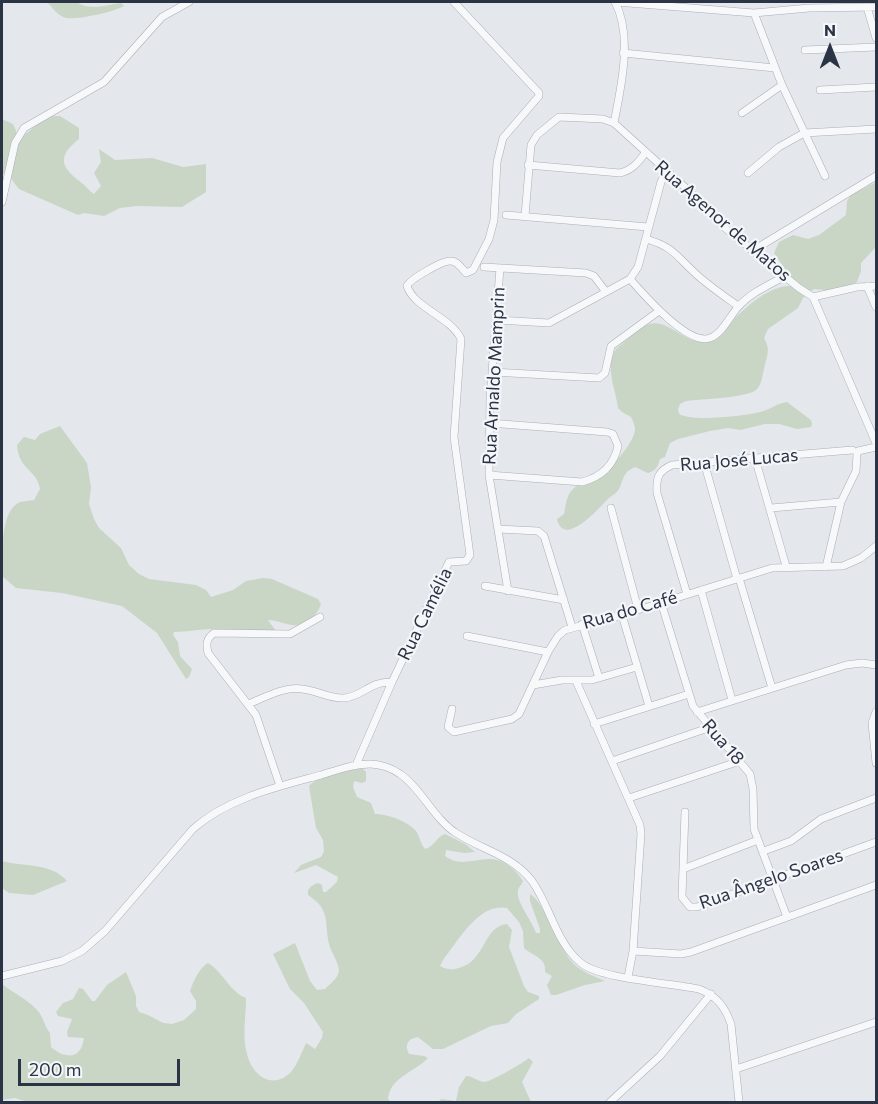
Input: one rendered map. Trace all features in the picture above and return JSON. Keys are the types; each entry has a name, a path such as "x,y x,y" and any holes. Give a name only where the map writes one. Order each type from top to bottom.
{"street":[{"path":"2,202 15,143 24,128 104,82 162,17 189,2"},
{"name":"Rua Camélia","path":"356,765 392,682 449,562 469,559 454,437 461,339 458,330 414,297 407,286 411,279 448,261 455,262 466,273 473,270 489,239 494,220 497,162 503,138 539,96 539,93 454,2"},
{"path":"525,216 528,165 533,140 555,118 564,116 603,119 614,123 622,83 623,53 622,23 615,2 753,13 876,7"},
{"path":"867,7 876,38"},
{"path":"753,13 782,85 825,176"},
{"path":"805,50 876,47"},
{"path":"623,53 775,68"},
{"path":"742,113 782,85"},
{"path":"820,90 876,87"},
{"name":"Rua Agenor de Matos","path":"614,123 724,228 813,297"},
{"path":"748,173 779,147 804,133 876,129"},
{"path":"528,165 620,173 634,167 645,153"},
{"path":"497,320 549,323 630,279 638,267 666,171"},
{"path":"752,250 876,176"},
{"path":"506,215 648,228"},
{"path":"646,239 663,244 672,250 701,278 738,306"},
{"path":"484,267 586,273 594,276 606,292"},
{"name":"Rua Arnaldo Mamprin","path":"500,268 489,423 489,476 508,591"},
{"path":"630,279 659,311 693,336 709,339 718,333 738,306 747,298 785,276"},
{"path":"867,286 876,307"},
{"path":"875,446 813,297 876,286"},
{"path":"493,372 599,378 605,373 609,352 616,341 659,311"},
{"path":"489,423 607,432 613,434 618,446 611,465 595,477 582,482 489,476"},
{"name":"Rua José Lucas","path":"687,594 657,493 656,482 659,473 664,468 704,462 839,451 855,452 875,446"},
{"path":"826,567 841,502 856,471 855,452"},
{"path":"755,458 786,566"},
{"path":"704,462 772,688"},
{"path":"771,508 841,502"},
{"path":"611,508 638,609"},
{"path":"498,529 542,532 573,627"},
{"name":"Rua do Café","path":"452,709 448,727 454,732 512,719 519,714 548,652 564,630 622,615 772,568 826,567 848,564 861,558 876,546"},
{"path":"485,586 564,600"},
{"path":"701,590 732,700"},
{"name":"Rua 18","path":"661,602 689,694 697,712 750,774 753,820 758,840 787,917"},
{"path":"622,615 649,706"},
{"path":"280,786 256,716 208,653 207,640 214,633 290,633 309,625 320,617"},
{"path":"582,624 599,678"},
{"path":"467,636 548,652"},
{"path":"697,712 846,665 862,663 876,665"},
{"path":"533,685 561,680 599,678 637,667"},
{"path":"576,681 638,816 641,834 633,951 628,977"},
{"path":"248,704 289,689 307,689 342,699 352,697 377,683 392,682"},
{"path":"594,724 689,694"},
{"path":"876,712 872,723 876,763"},
{"path":"612,761 711,727"},
{"path":"629,798 740,761"},
{"path":"2,976 62,961 82,951 105,931 199,824 244,799 280,786 356,765 372,764 400,774 434,813 456,833 507,858 521,868 533,882 563,940 580,962 598,972 699,989 711,994 720,1002 731,1024 739,1102"},
{"path":"764,851 791,841 821,819 876,798"},
{"name":"Rua Ângelo Soares","path":"685,812 682,897 690,907 697,907 876,842"},
{"path":"683,869 758,840"},
{"path":"633,951 681,954 691,952 876,885"},
{"path":"610,1102 660,1056 711,994"},
{"path":"735,1069 876,1022"}],"green space":[{"path":"47,2 77,2 92,7 121,3 124,6 87,17 66,18"},
{"path":"52,116 60,116 79,128 79,139 67,152 64,163 70,173 94,194 101,186 94,173 101,162 99,149 115,160 152,158 183,167 206,164 206,192 182,207 137,206 120,208 104,216 84,213 78,215 19,189 9,176 2,173 2,119 13,124 16,131 16,142 41,121"},
{"path":"876,182 876,247 861,263 857,282 837,291 814,289 803,298 798,308 768,329 764,338 768,350 767,357 761,383 756,390 733,396 686,401 680,404 678,409 679,414 695,418 719,418 760,412 787,402 811,420 811,427 797,429 779,424 765,424 740,430 728,428 710,431 678,439 670,443 665,457 660,459 654,470 648,473 635,467 630,470 624,476 618,490 590,517 574,528 567,530 561,527 557,519 564,514 571,491 606,470 625,450 635,430 631,417 618,408 611,370 611,362 616,349 639,329 657,323 697,342 713,339 766,293 791,286 794,282 774,253 779,242 793,235 808,239 819,235 846,215 847,201 851,195"},
{"path":"60,426 87,463 91,487 89,504 94,519 99,528 121,548 129,565 139,574 149,579 196,585 206,590 211,597 233,590 246,581 272,579 318,599 321,604 317,612 306,622 297,625 268,620 276,631 213,629 174,632 180,656 192,669 186,679 157,633 122,606 62,593 16,588 2,576 2,545 6,523 13,507 20,502 34,500 40,489 35,477 21,460 17,445 24,437 35,440 40,434"},
{"path":"362,768 366,772 366,781 362,783 354,781 353,787 357,797 371,803 375,814 408,824 416,831 425,849 445,834 475,852 446,850 445,856 454,861 492,859 512,868 523,881 518,890 519,900 536,933 540,933 540,929 530,901 530,894 541,906 561,946 572,962 583,971 605,981 551,995 547,985 552,976 545,972 542,960 524,948 523,931 519,922 507,908 497,908 487,911 470,925 440,966 452,969 468,964 480,952 493,931 507,924 512,930 509,947 524,986 528,992 539,996 539,999 516,1014 508,1023 491,1026 443,1049 433,1049 418,1037 409,1041 407,1047 409,1054 428,1058 393,1085 388,1099 391,1102 28,1102 15,1098 2,1100 2,984 30,1003 42,1016 50,1033 51,1047 62,1054 72,1055 80,1050 84,1038 68,1037 67,1032 72,1019 58,1016 56,1012 63,1003 73,999 79,988 83,989 92,1001 95,1001 107,985 126,972 136,996 136,1006 139,1012 163,1023 172,1024 184,1020 196,1009 196,1001 190,991 199,972 208,963 235,991 246,998 245,1041 253,1068 258,1074 270,1080 284,1078 291,1072 306,1043 315,1049 323,1032 304,1003 290,989 273,954 295,943 310,981 317,990 325,989 339,971 329,944 323,911 308,895 310,887 318,883 322,885 323,892 326,892 337,882 338,877 316,865 294,873 301,865 321,857 324,851 323,840 316,828 309,786 320,778"},
{"path":"2,861 45,868 67,881 33,895 9,893 2,888"},
{"path":"529,1058 533,1062 522,1082 531,1102 439,1101 441,1099 456,1101 459,1087 466,1076 485,1082"}]}
